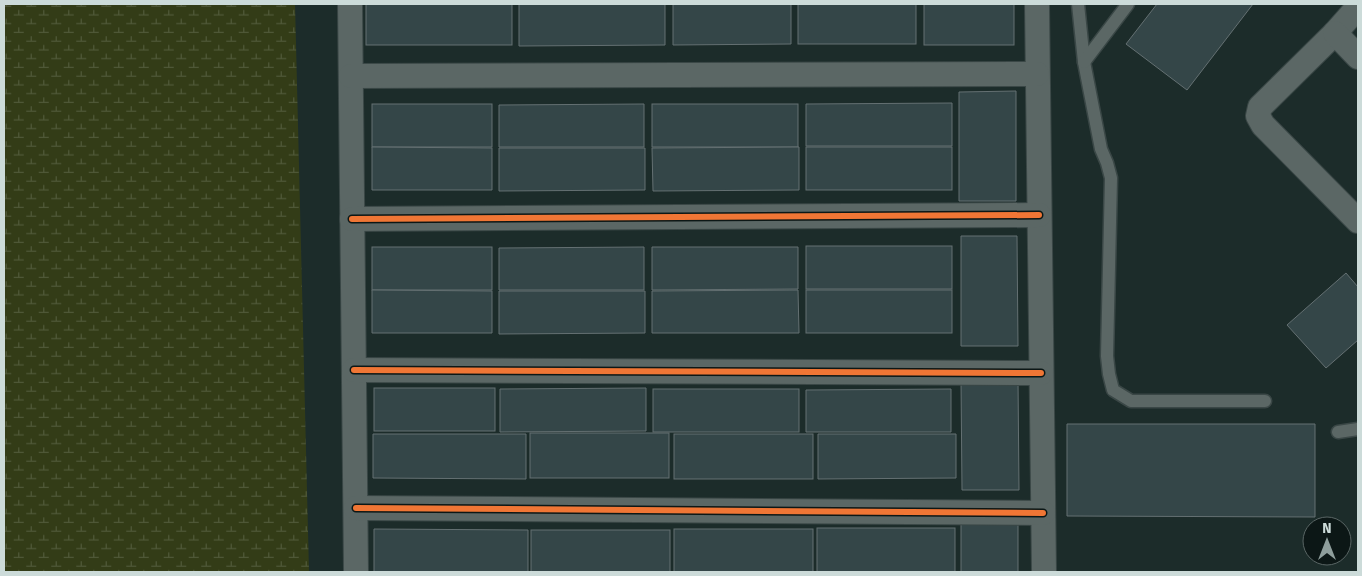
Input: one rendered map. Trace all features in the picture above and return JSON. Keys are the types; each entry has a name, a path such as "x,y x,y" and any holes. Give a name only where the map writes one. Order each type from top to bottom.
{"street":[{"path":"350,4 356,572"},
{"path":"1037,4 1044,572"},
{"path":"1358,7 1335,33 1260,107 1258,116 1264,125 1358,221"},
{"path":"1335,33 1358,57"},
{"path":"351,76 1038,74"},
{"path":"352,220 1039,215"},
{"path":"354,370 1041,373"},
{"path":"356,508 1043,513"}],"lane":[{"path":"1078,4 1084,62 1101,149 1108,162 1112,178 1108,356 1109,374 1113,390 1131,401 1265,401"},
{"path":"1084,62 1128,4"},
{"path":"1338,432 1358,429"}],"green space":[{"path":"4,4 295,4 309,572 4,572"}],"building":[{"path":"366,4 512,4 512,45 366,45"},
{"path":"519,4 665,4 665,45 519,46"},
{"path":"673,4 791,4 791,44 673,45"},
{"path":"798,4 916,4 916,44 798,44"},
{"path":"924,4 1014,4 1014,45 924,45"},
{"path":"1157,4 1253,4 1187,90 1126,44"},
{"path":"1016,91 1016,201 959,201 959,92"},
{"path":"952,103 952,146 806,146 806,104"},
{"path":"372,104 492,104 492,147 372,147"},
{"path":"644,104 644,147 499,147 499,105"},
{"path":"652,104 798,104 798,147 652,147"},
{"path":"372,147 492,148 492,190 372,190"},
{"path":"799,147 799,190 653,191 652,148"},
{"path":"806,147 952,147 952,190 806,190"},
{"path":"499,148 645,148 645,190 499,191"},
{"path":"961,236 1017,236 1018,346 961,346"},
{"path":"806,246 952,246 952,289 806,289"},
{"path":"372,247 492,247 492,290 372,290"},
{"path":"644,247 644,290 499,290 499,248"},
{"path":"652,247 798,247 798,289 652,290"},
{"path":"1346,273 1358,287 1358,340 1326,368 1287,325"},
{"path":"372,290 492,291 492,333 372,333"},
{"path":"798,290 799,333 652,333 652,291"},
{"path":"806,290 952,290 952,333 806,333"},
{"path":"499,291 645,291 645,333 499,334"},
{"path":"961,381 1018,381 1019,490 962,490"},
{"path":"374,388 495,388 495,431 374,431"},
{"path":"646,388 646,431 500,432 500,389"},
{"path":"653,389 799,389 799,432 653,432"},
{"path":"951,389 951,432 806,432 806,390"},
{"path":"1067,424 1315,424 1315,516 1067,516"},
{"path":"530,433 669,433 669,478 530,478"},
{"path":"373,434 526,434 526,479 373,478"},
{"path":"674,434 813,434 813,479 674,479"},
{"path":"818,434 956,434 956,478 818,479"},
{"path":"961,522 1018,522 1018,572 961,572"},
{"path":"817,528 955,528 955,572 817,572"},
{"path":"374,529 528,530 528,572 374,572"},
{"path":"674,529 813,529 813,572 674,572"},
{"path":"531,530 670,530 670,572 531,572"}],"cycle path":[{"path":"352,219 1039,215"},
{"path":"354,370 1041,373"},
{"path":"356,508 1043,513"}]}
